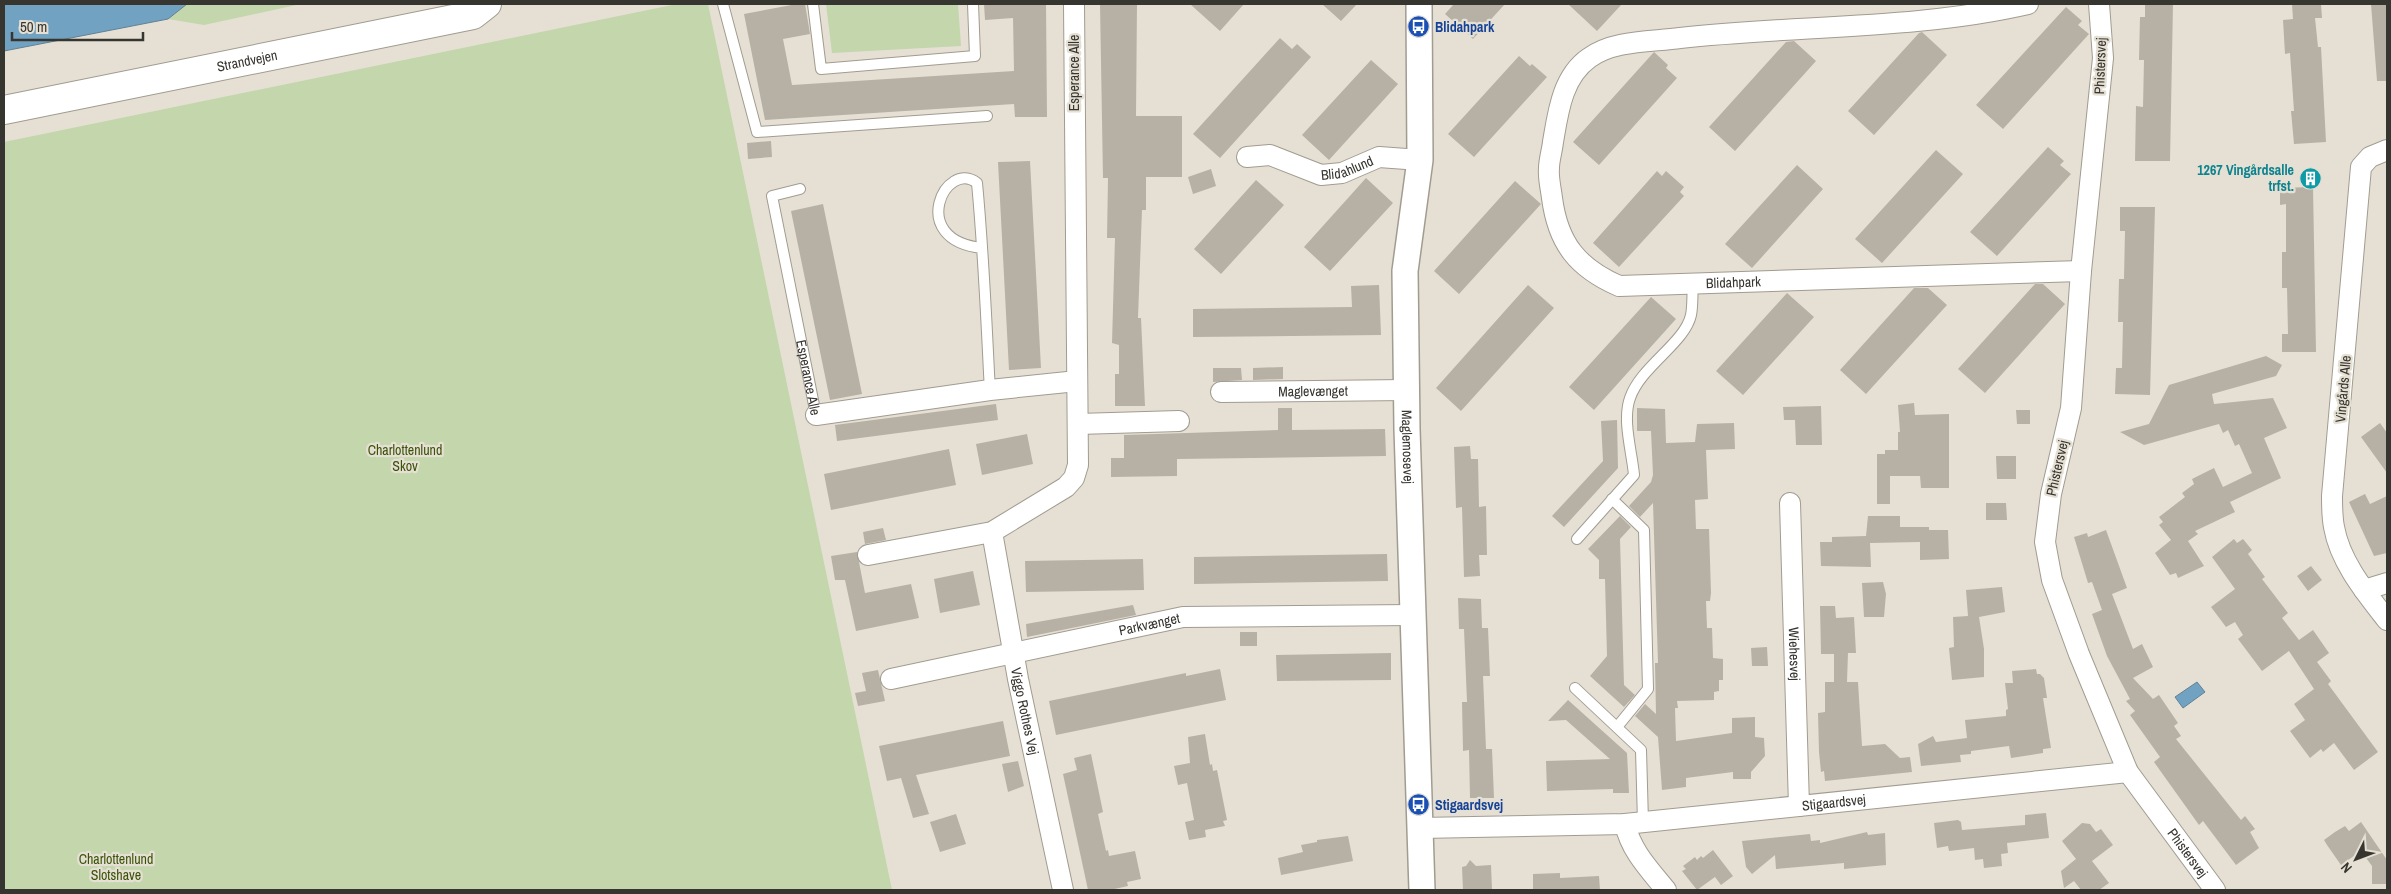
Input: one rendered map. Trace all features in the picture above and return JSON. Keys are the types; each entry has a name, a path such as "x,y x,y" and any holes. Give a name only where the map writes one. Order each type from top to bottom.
{"main road":[{"name":"Strandvejen","path":"4,96 457,4"},
{"name":"Strandvejen","path":"4,110 473,15 487,4"}],"street":[{"name":"Esperance Alle","path":"868,555 992,532 1066,487 1074,478 1078,465 1078,424 1074,4"},
{"name":"Maglemosevej","path":"1419,4 1420,160 1405,271 1406,390 1422,890"},
{"name":"Blidahpark","path":"2028,4 1959,17 1714,34 1611,46 1589,58 1571,78 1560,102 1549,168 1554,208 1561,232 1572,252 1586,268 1619,286 2081,271"},
{"name":"Phistersvej","path":"2099,4 2103,58 2081,271 2071,408 2051,494 2045,542 2052,580 2079,654 2128,772 2215,890"},
{"name":"Vingårds Alle","path":"2383,151 2370,157 2361,167 2332,496 2334,527 2344,558 2364,590 2387,620"},
{"name":"Blidahlund","path":"1247,157 1270,155 1321,175 1342,173 1379,157 1420,160"},
{"name":"Esperance Alle","path":"816,415 990,390 1077,381"},
{"name":"Maglevænget","path":"1221,392 1406,390"},
{"path":"1078,424 1179,421"},
{"name":"Wiehesvej","path":"1790,502 1799,806"},
{"name":"Viggo Rothes Vej","path":"992,532 1014,654 1063,890"},
{"path":"2364,590 2387,583"},
{"name":"Parkvænget","path":"891,679 1183,617 1413,615"},
{"name":"Stigaardsvej","path":"1420,828 1634,823 2128,772"},
{"path":"1634,823 1628,839 1641,860 1666,890"}],"lane":[{"path":"722,4 757,132 987,116"},
{"path":"813,4 821,69 975,56 973,4"},
{"path":"982,248 964,246 952,240 940,225 938,202 947,186 962,179 973,180 978,183 982,248 990,390"},
{"name":"Esperance Alle","path":"800,189 772,196 816,415"},
{"path":"1577,538 1634,474 1627,411 1630,398 1639,378 1683,331 1691,316 1693,284"},
{"path":"1612,499 1644,530 1648,689 1617,727"},
{"path":"1575,688 1641,750 1634,823"}],"green space":[{"path":"187,4 301,4 204,25 168,19"},
{"name":"Charlottenlund Skov","path":"677,4 708,4 892,890 4,890 4,142"},
{"path":"826,4 958,4 961,46 832,53"}],"water":[{"path":"4,4 187,4 168,19 4,51"},
{"path":"2197,682 2205,692 2183,708 2175,697"}],"building":[{"path":"805,4 810,34 783,39 792,85 1014,71 1013,18 985,20 984,4 1046,4 1047,117 1015,117 1014,104 765,120 744,14"},
{"path":"1100,4 1137,4 1136,116 1182,116 1182,177 1146,177 1146,210 1142,210 1138,318 1141,318 1145,406 1115,406 1115,374 1119,374 1119,345 1112,343 1115,238 1107,238 1108,178 1103,178"},
{"path":"1190,4 1244,4 1220,31"},
{"path":"1322,4 1357,4 1341,21"},
{"path":"1454,4 1505,4 1473,39 1445,14"},
{"path":"1568,4 1622,4 1597,31"},
{"path":"2145,4 2173,4 2170,161 2135,161 2136,106 2143,107 2144,60 2139,60 2140,17 2145,17"},
{"path":"2292,4 2321,4 2322,18 2315,18 2318,47 2321,47 2326,142 2294,144 2291,111 2294,111 2290,53 2285,54 2283,20 2293,19"},
{"path":"2371,4 2387,4 2387,81 2377,81"},
{"path":"2066,7 2082,21 2078,25 2089,34 2003,129 1976,105"},
{"path":"1922,32 1947,55 1874,135 1848,111 1919,33"},
{"path":"1280,38 1292,49 1297,44 1311,57 1220,158 1193,134"},
{"path":"1794,41 1816,61 1735,151 1709,127 1786,42"},
{"path":"1654,52 1668,65 1666,68 1677,78 1599,165 1573,142"},
{"path":"1519,56 1547,77 1474,157 1448,134"},
{"path":"1371,60 1398,84 1329,160 1302,135"},
{"path":"771,141 772,157 748,159 747,143"},
{"path":"2048,147 2064,161 2060,165 2071,174 1997,256 1970,232"},
{"path":"1936,150 1963,174 1882,263 1855,239"},
{"path":"1030,161 1041,368 1009,370 998,162"},
{"path":"1797,165 1823,189 1752,268 1725,244"},
{"path":"1211,169 1216,186 1193,194 1188,177"},
{"path":"1657,171 1662,176 1666,171 1684,187 1680,192 1684,196 1619,267 1593,243"},
{"path":"1366,178 1393,203 1330,271 1304,247"},
{"path":"1256,180 1284,205 1221,274 1194,249"},
{"path":"1515,181 1541,204 1459,294 1434,271"},
{"path":"2313,187 2316,352 2282,352 2282,334 2288,334 2287,288 2282,288 2282,252 2286,252 2286,204 2280,205 2280,188"},
{"path":"823,204 862,394 830,400 791,211"},
{"path":"2120,207 2155,207 2150,395 2115,394 2116,368 2122,368 2123,322 2118,322 2119,279 2124,279 2125,231 2120,231"},
{"path":"2035,284 2043,284 2065,304 1985,393 1958,369"},
{"path":"1379,285 1381,335 1193,337 1193,309 1352,307 1351,286"},
{"path":"1528,285 1554,308 1461,411 1436,388"},
{"path":"1914,288 1928,288 1947,305 1866,394 1840,370"},
{"path":"1787,293 1814,317 1743,395 1716,371"},
{"path":"1651,297 1676,319 1594,410 1569,387"},
{"path":"2266,356 2282,365 2276,376 2212,394 2214,404 2273,398 2287,428 2264,438 2281,478 2230,502 2235,512 2195,531 2198,534 2188,541 2204,566 2178,578 2176,573 2170,575 2155,553 2171,540 2159,525 2163,522 2159,517 2185,497 2182,493 2194,484 2192,479 2214,468 2223,487 2252,473 2239,444 2235,446 2228,430 2223,433 2219,424 2144,445 2120,432 2149,424 2169,385"},
{"path":"1283,367 1283,379 1253,380 1253,368"},
{"path":"1213,368 1241,368 1242,380 1213,382"},
{"path":"1914,403 1915,415 1949,414 1949,488 1921,488 1920,476 1890,476 1890,504 1877,504 1877,454 1885,454 1885,450 1898,450 1898,432 1900,432 1898,405"},
{"path":"996,404 998,420 837,441 835,425"},
{"path":"1821,406 1822,445 1796,445 1795,420 1784,420 1783,407"},
{"path":"1278,408 1292,408 1292,430 1385,429 1386,456 1177,459 1177,476 1111,477 1111,458 1124,458 1124,435 1278,430"},
{"path":"1637,408 1665,409 1666,443 1695,442 1697,424 1734,423 1735,449 1706,450 1708,499 1695,500 1696,529 1709,529 1711,593 1710,601 1706,601 1707,628 1712,628 1713,658 1723,659 1723,680 1719,680 1719,691 1714,692 1714,700 1677,701 1678,708 1675,708 1676,741 1732,733 1732,718 1755,717 1755,737 1764,738 1765,756 1751,772 1751,779 1733,779 1733,772 1686,778 1686,787 1662,790 1658,737 1635,716 1645,704 1656,714 1655,663 1658,663 1653,503 1640,517 1629,506 1651,482 1653,475 1651,431 1637,431"},
{"path":"2016,410 2030,410 2030,424 2017,424"},
{"path":"1617,420 1618,468 1564,527 1552,516 1603,461 1601,421"},
{"path":"2380,423 2387,433 2387,473 2361,437"},
{"path":"1027,434 1033,464 982,475 976,444"},
{"path":"1470,446 1471,459 1478,459 1479,507 1486,506 1487,555 1479,555 1480,576 1464,577 1462,507 1456,508 1454,447"},
{"path":"949,449 956,485 831,510 824,474"},
{"path":"1996,456 2016,456 2016,479 1997,479"},
{"path":"2365,494 2370,504 2387,496 2387,553 2374,556 2349,502"},
{"path":"1986,503 2006,503 2007,520 1986,520"},
{"path":"1620,516 1631,527 1620,539 1624,685 1635,695 1624,707 1590,676 1607,656 1605,579 1599,579 1599,560 1588,549"},
{"path":"1868,516 1900,516 1900,527 1929,527 1929,530 1948,530 1949,559 1920,560 1920,542 1870,543 1871,567 1821,566 1820,542 1832,542 1832,537 1866,536"},
{"path":"883,528 886,540 865,544 863,532"},
{"path":"2106,530 2127,588 2112,594 2133,649 2142,644 2153,667 2133,678 2153,699 2159,695 2178,723 2174,726 2181,736 2176,739 2241,820 2245,816 2255,829 2250,832 2259,848 2236,865 2203,821 2199,825 2154,762 2160,757 2130,715 2135,711 2126,701 2130,699 2107,656 2092,614 2102,610 2092,582 2088,583 2074,537 2087,533 2088,537"},
{"path":"2234,539 2237,543 2243,539 2252,550 2248,554 2265,577 2262,579 2288,613 2282,618 2299,640 2313,630 2329,653 2317,662 2331,681 2328,684 2378,752 2354,770 2334,743 2323,752 2321,749 2310,758 2290,731 2305,720 2294,704 2314,689 2289,651 2262,671 2238,639 2243,635 2235,622 2226,627 2211,607 2235,589 2212,557"},
{"path":"857,552 865,593 911,584 919,618 856,631 845,580 835,580 831,556"},
{"path":"1387,554 1388,581 1194,584 1194,557"},
{"path":"1143,559 1144,590 1026,592 1025,561"},
{"path":"2311,566 2322,580 2308,591 2297,576"},
{"path":"973,571 980,605 940,613 934,579"},
{"path":"1883,582 1886,594 1884,617 1864,617 1862,583"},
{"path":"2002,587 2005,612 1979,617 1984,649 1984,677 1952,680 1949,648 1954,647 1953,617 1968,616 1966,590"},
{"path":"1458,598 1481,599 1482,628 1488,628 1490,676 1483,676 1486,749 1492,749 1494,798 1470,798 1469,750 1463,751 1462,702 1467,702 1464,629 1459,629"},
{"path":"1133,605 1136,615 1027,637 1026,624"},
{"path":"1820,606 1835,606 1836,618 1854,617 1856,653 1848,653 1847,682 1858,682 1862,746 1885,744 1900,758 1910,757 1912,772 1825,781 1824,771 1821,772 1818,713 1825,712 1825,682 1834,682 1834,654 1821,654"},
{"path":"1240,632 1257,632 1257,646 1240,646"},
{"path":"1767,647 1768,666 1752,666 1751,648"},
{"path":"1391,653 1391,680 1277,681 1276,655"},
{"path":"1220,669 1226,700 1056,735 1049,701 1186,673 1186,676"},
{"path":"2036,669 2037,674 2044,678 2047,698 2043,698 2051,748 2043,749 2043,753 2011,758 2009,746 1971,751 1971,754 1960,755 1961,762 1921,766 1918,744 1933,736 1936,742 1967,738 1965,720 2006,716 2006,710 2008,709 2005,683 2013,683 2012,671"},
{"path":"878,670 885,701 858,706 855,693 866,691 862,673"},
{"path":"1568,700 1627,753 1629,793 1613,793 1613,789 1547,791 1546,761 1610,759 1566,720 1548,721"},
{"path":"1003,721 1010,756 916,775 929,814 913,818 901,778 887,781 879,746"},
{"path":"1205,734 1210,765 1212,764 1213,771 1217,770 1227,820 1223,821 1225,826 1205,830 1206,837 1189,840 1185,822 1194,820 1187,783 1178,785 1174,766 1190,763 1188,737"},
{"path":"1091,754 1103,812 1098,814 1106,851 1108,850 1109,856 1135,851 1141,879 1127,882 1128,886 1110,890 1088,890 1063,774 1077,770 1074,758"},
{"path":"1018,761 1024,786 1008,792 1002,764"},
{"path":"2046,813 2049,838 2007,843 2008,853 2001,854 2002,866 1984,868 1983,859 1975,860 1974,848 1949,851 1948,846 1937,848 1934,823 1958,820 1961,822 1962,830 2025,825 2025,815"},
{"path":"956,814 966,844 940,852 930,822"},
{"path":"2361,822 2387,860 2387,884 2372,884 2372,866 2361,851 2341,865 2324,840 2345,826 2349,831"},
{"path":"2082,823 2090,824 2096,832 2101,829 2113,845 2092,861 2109,883 2099,890 2081,890 2074,881 2064,888 2061,871 2076,859 2062,841"},
{"path":"1867,832 1868,835 1885,833 1886,865 1844,869 1844,863 1776,869 1775,855 1752,874 1746,867 1742,841 1810,834 1811,841 1820,840 1820,843"},
{"path":"1348,836 1353,861 1281,875 1278,858 1303,852 1301,845 1317,842 1317,840"},
{"path":"1713,850 1733,876 1721,885 1715,877 1697,890 1682,871 1686,869 1683,866 1695,857 1697,860 1701,856 1703,858"},
{"path":"1470,860 1476,866 1491,865 1492,890 1463,890 1462,867 1466,866"},
{"path":"1560,873 1560,878 1599,876 1600,890 1533,890 1533,874"}],"place":[{"name":"Blidahpark","path":"1419,27"},
{"name":"1267 Vingårdsalle trfst.","path":"2310,178"},
{"name":"Stigaardsvej","path":"1419,805"}],"park label":[{"name":"Charlottenlund Slotshave","path":"116,868"}]}
